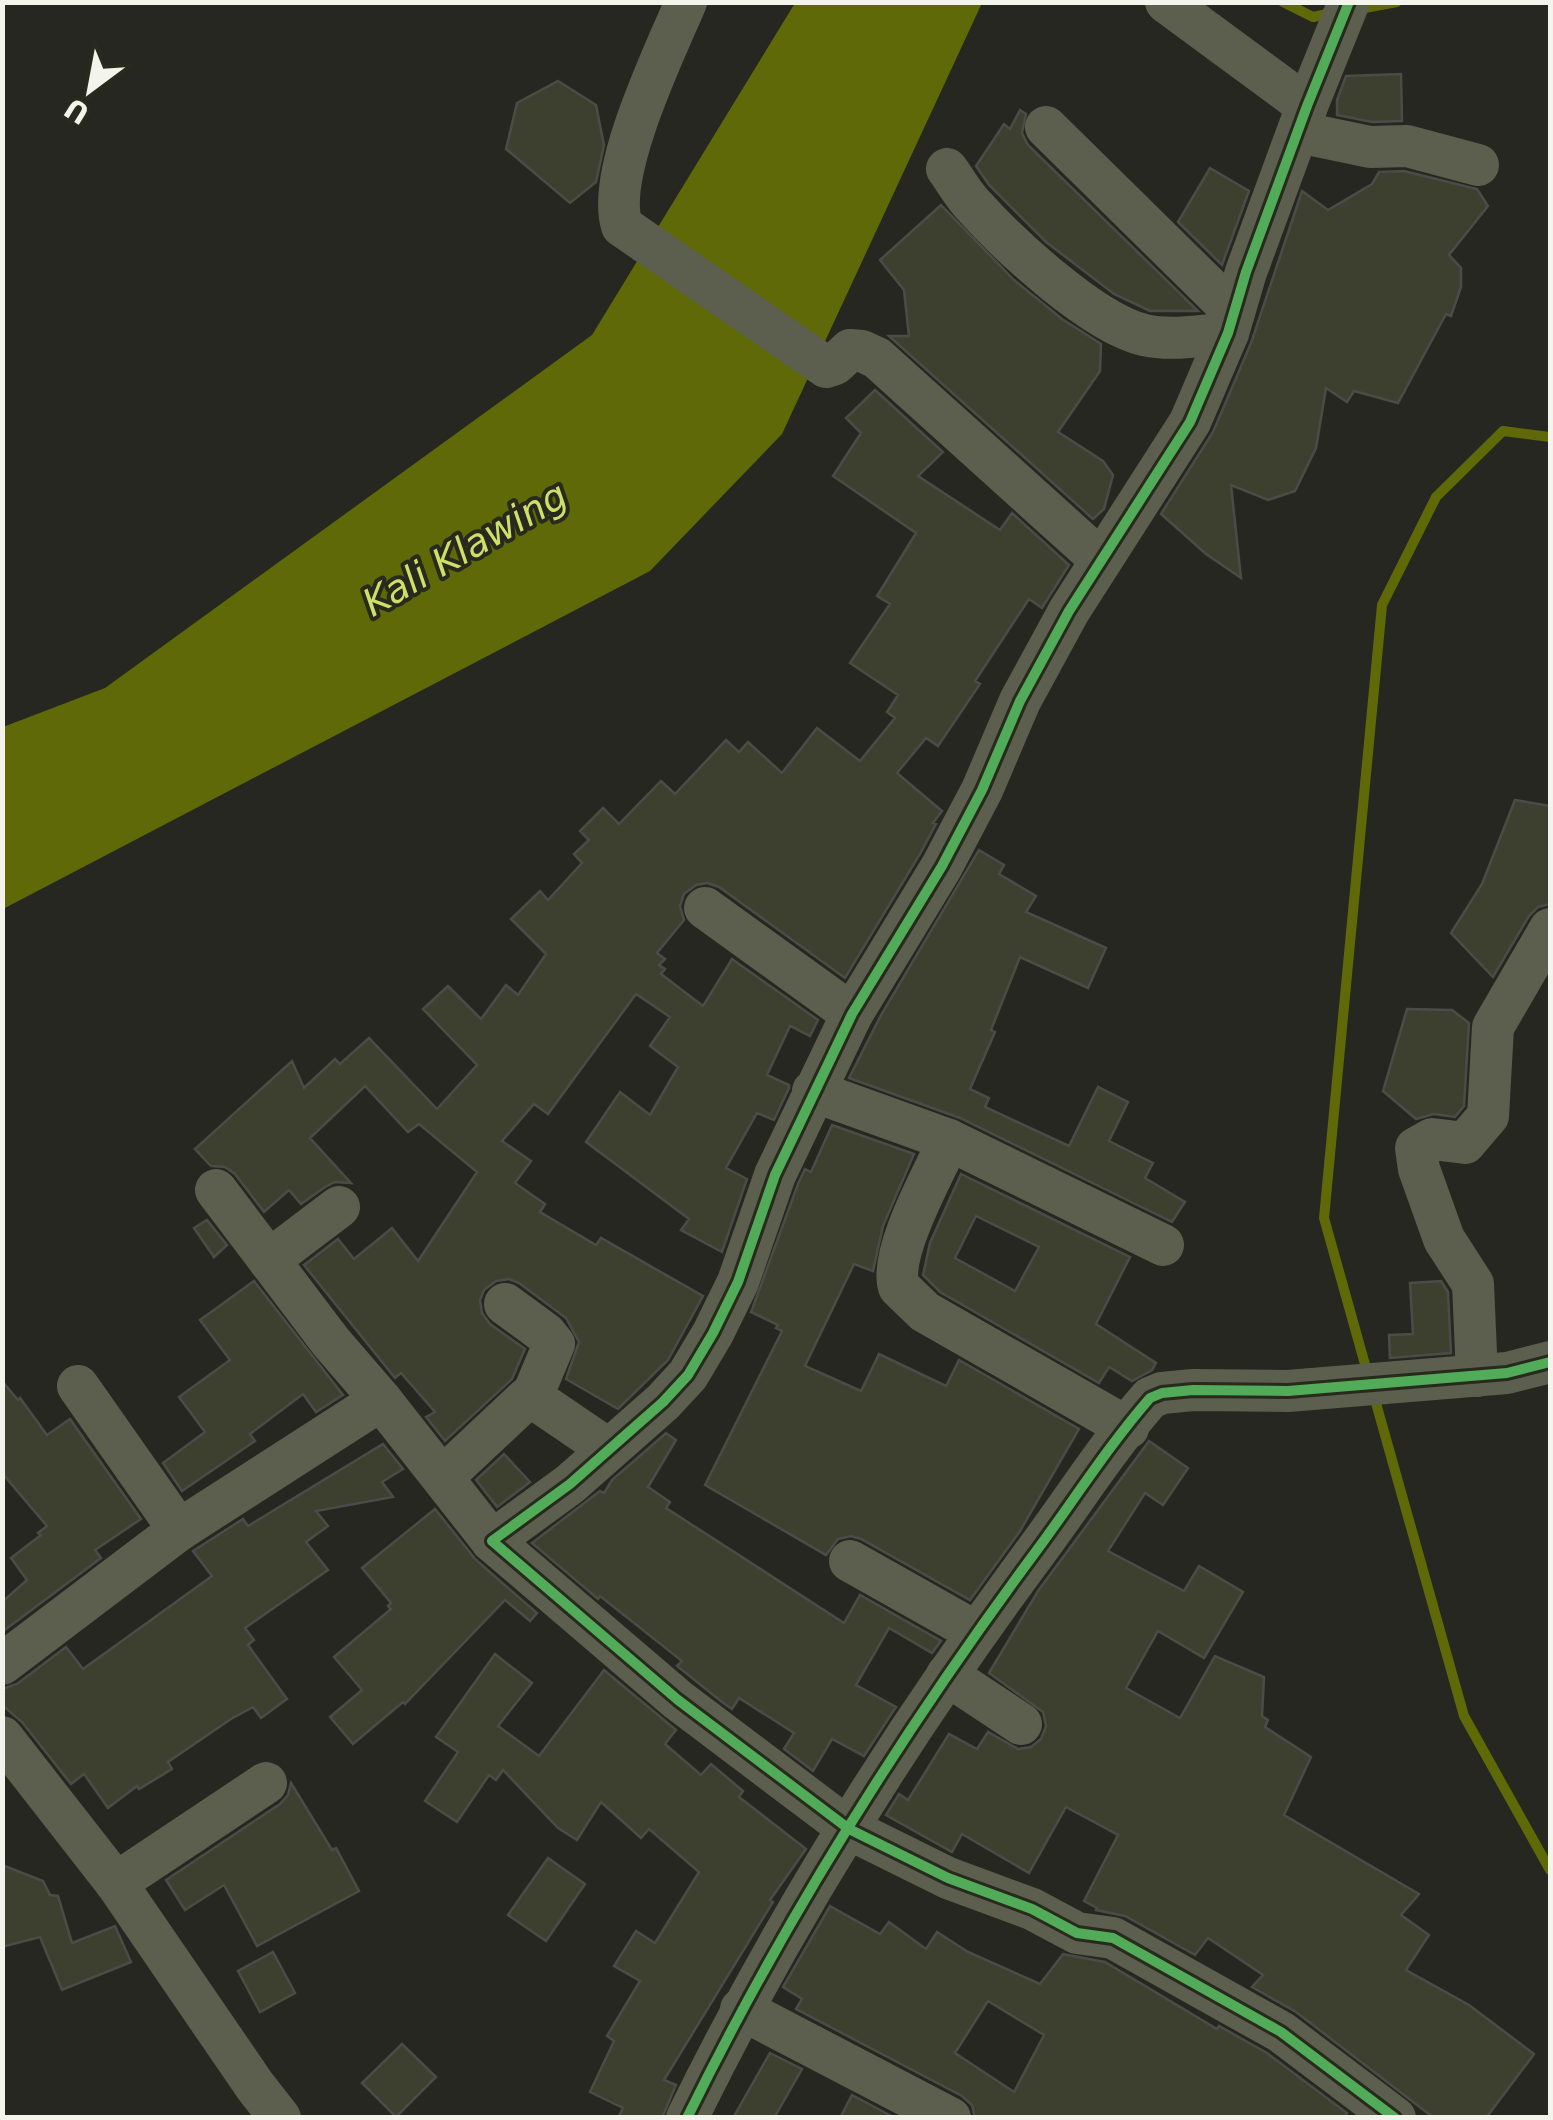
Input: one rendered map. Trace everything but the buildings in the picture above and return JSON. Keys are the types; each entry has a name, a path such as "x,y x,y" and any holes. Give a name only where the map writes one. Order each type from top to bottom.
{"street":[{"path":"686,2 650,88 619,186 620,220 629,234 826,367 850,350 877,358 1101,560"},
{"path":"1166,2 1302,119 1370,147 1407,146 1478,165"},
{"path":"492,1540 570,1484 628,1435 688,1375 713,1333 738,1282 775,1175 852,1014 942,866 982,790 1020,701 1101,560 1190,422 1349,2"},
{"path":"1046,126 1231,322"},
{"path":"947,168 970,203 998,232 1046,274 1116,324 1163,338 1231,322"},
{"path":"705,908 852,1014"},
{"path":"1478,1376 1473,1284 1444,1239 1419,1169 1416,1148 1432,1139 1465,1143 1488,1116 1493,1027 1550,930"},
{"path":"813,1090 948,1140 1163,1246"},
{"path":"948,1140 906,1237 897,1268 899,1287 925,1312 1128,1428"},
{"path":"216,1190 331,1342 444,1476 492,1540 678,1700 849,1830 1077,1933 1113,1938 1281,2032 1395,2118"},
{"path":"269,1260 340,1207"},
{"path":"505,1304 554,1344 531,1399"},
{"path":"688,2117 740,2009 784,1931 947,1675 1150,1398 1162,1394 1288,1391 1478,1376 1550,1362"},
{"path":"78,1386 179,1530"},
{"path":"444,1476 531,1399 608,1448"},
{"path":"2,1664 179,1530 381,1400"},
{"path":"850,1561 976,1632"},
{"path":"947,1675 1021,1724"},
{"path":"2,1736 116,1883 268,2113"},
{"path":"116,1883 266,1783"},
{"path":"740,2009 950,2118"}],"water":[{"name":"Kali Klawing","path":"795,3 982,3 782,434 650,571 3,909 3,727 105,688 592,335"}],"waterway":[{"path":"1283,2 1313,17 1332,13"},
{"path":"1359,9 1397,2"},
{"path":"1368,1375 1324,1218 1382,605 1436,497 1503,431 1550,437"},
{"path":"1374,1396 1464,1716 1550,1870"}],"cycle path":[{"path":"1349,2 1246,272 1228,333 1190,422 1069,611 1020,701 982,790 942,866 852,1014 775,1175 738,1282 713,1333 688,1375 663,1402 570,1484 492,1541 678,1700 849,1829 948,1878 1032,1909 1077,1933 1113,1938 1281,2032 1395,2118"},
{"path":"687,2118 764,1970 894,1755 988,1617 1150,1398 1193,1390 1288,1391 1507,1373 1550,1362"}]}
